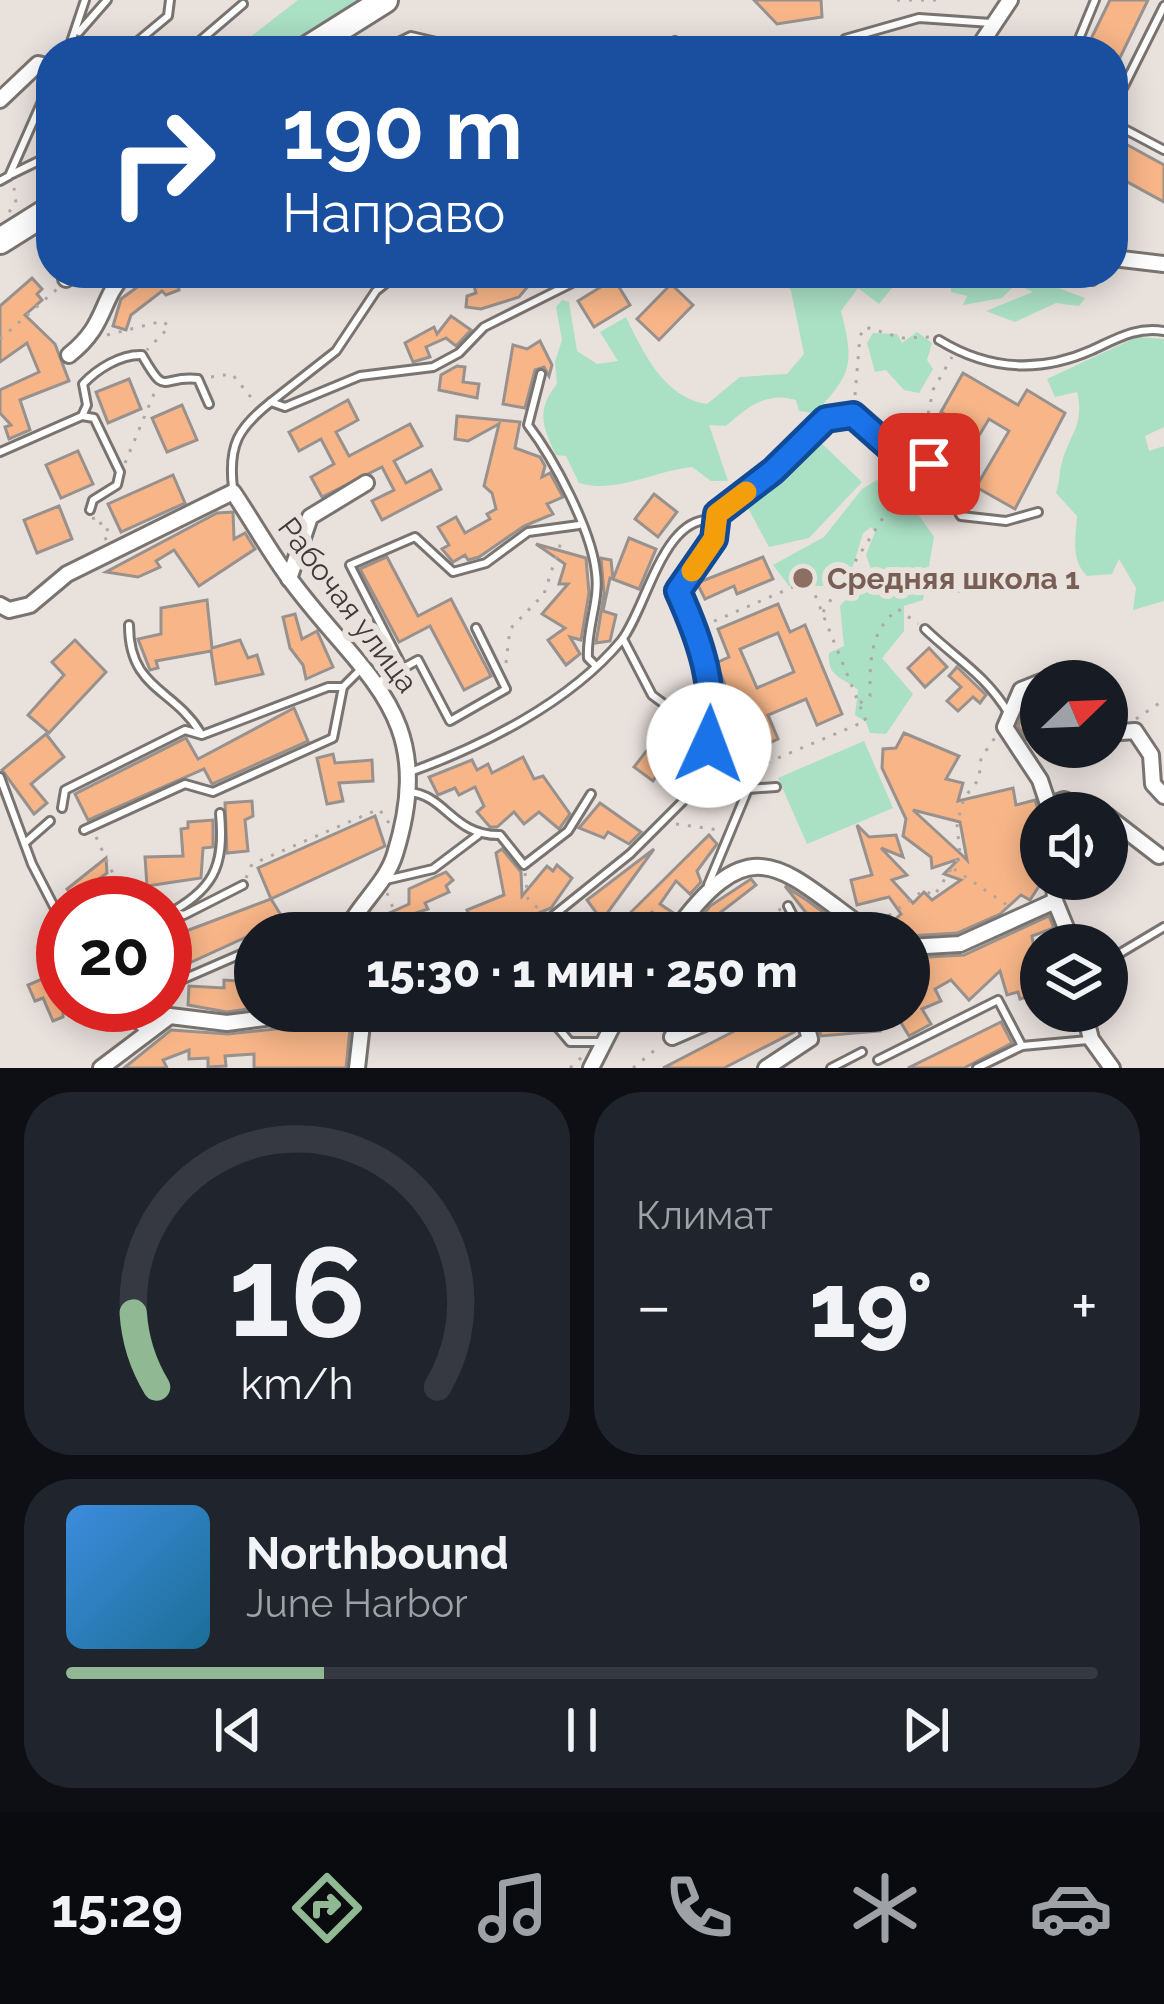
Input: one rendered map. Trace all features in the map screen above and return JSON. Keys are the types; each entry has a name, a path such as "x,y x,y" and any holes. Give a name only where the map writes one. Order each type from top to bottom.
{"highway":[{"path":"328,36 386,0"},
{"path":"351,36 407,0"},
{"path":"2,230 36,215"},
{"path":"0,252 36,229"}],"street":[{"path":"986,36 1010,0"},
{"path":"0,100 36,66"},
{"path":"1128,258 1161,259"},
{"path":"69,355 93,336 112,288"},
{"path":"290,579 310,517 366,483"},
{"path":"0,605 9,610 30,605 67,574 233,492"},
{"name":"Рабочая улица","path":"233,492 290,579 378,682 400,720 407,773 395,854 358,912"},
{"path":"1020,693 1007,722 1042,792"},
{"path":"1128,730 1136,731 1151,755 1153,784 1164,796"},
{"path":"1128,832 1159,856"},
{"path":"689,912 707,888 750,867 772,866 821,892 845,912"},
{"path":"930,946 960,944 1055,901 1064,924"},
{"path":"192,1019 234,1023"},
{"path":"101,1068 146,1032"},
{"path":"357,1068 361,1032"},
{"path":"591,1068 607,1032"},
{"path":"672,1037 683,1032"},
{"path":"766,1068 806,1046 808,1032"},
{"path":"1089,1032 1112,1068"}],"lane":[{"path":"77,34 85,0"},
{"path":"77,34 107,0"},
{"path":"144,36 168,16 170,0"},
{"path":"1080,36 1095,0"},
{"path":"206,36 243,4"},
{"path":"1128,82 1164,6"},
{"path":"856,36 919,18 994,23"},
{"path":"9,176 36,115"},
{"path":"1128,131 1164,149"},
{"path":"0,181 36,162"},
{"path":"233,492 229,455 241,425 336,351 380,288"},
{"path":"271,402 285,407 328,386 433,367 459,353 484,327 570,288"},
{"path":"939,340 980,362 1026,367 1083,353 1138,330 1164,332"},
{"path":"82,416 87,404 82,384 95,371 142,355 158,381 167,386 198,379 209,404"},
{"path":"541,374 528,425 561,473 598,577 586,633 588,658 595,665"},
{"path":"558,912 630,854 705,779 713,710 708,665 678,591 714,539 717,514 773,471 826,419 853,415 888,446 918,455 961,516 1006,521 1038,512"},
{"path":"0,452 82,416 94,418 120,472 117,485 93,500 90,509"},
{"path":"407,773 467,751 595,665 622,639 655,570 682,530 699,520 719,521"},
{"path":"404,668 350,566 416,537 453,572 469,570 528,532 579,525"},
{"path":"129,625 138,669 158,694 183,704 202,735"},
{"path":"378,682 418,660 450,721 506,689 476,628"},
{"path":"925,629 954,656 970,662 1007,722"},
{"path":"622,639 652,694 680,716"},
{"path":"62,808 65,790 185,730 202,735 343,687 364,666"},
{"path":"88,829 185,784 213,792 333,738 343,687"},
{"path":"0,777 41,876"},
{"path":"705,779 748,789 776,787"},
{"path":"707,888 748,789"},
{"path":"405,791 424,793 478,835"},
{"path":"380,881 433,869 478,835 500,835 524,865 568,831 592,794"},
{"path":"192,901 202,895 216,869 223,845 220,813"},
{"path":"26,842 50,821"},
{"path":"192,911 243,885"},
{"path":"788,906 791,912"},
{"path":"1128,949 1164,926"},
{"path":"192,975 234,957"},
{"path":"878,1060 998,1000 1022,1046"},
{"path":"562,1032 570,1042 601,1042"},
{"path":"977,1068 1022,1046 1091,1039"},
{"path":"831,1068 862,1052"}],"path":[{"path":"897,0 936,0"},
{"path":"2,230 16,203 9,176"},
{"path":"0,339 56,288"},
{"path":"93,336 163,321 170,326 142,355"},
{"path":"853,415 860,336 866,327 902,338 939,340"},
{"path":"822,612 868,536 890,512 928,434 933,390 956,350"},
{"path":"198,379 232,374 261,410"},
{"path":"120,472 151,410 158,381"},
{"path":"90,509 96,526 104,522 110,536 101,539 107,556"},
{"path":"503,682 510,629 544,594 565,527"},
{"path":"695,629 809,580 866,722 723,781"},
{"path":"859,704 870,696 870,648 889,616 898,609 925,629"},
{"path":"1128,730 1143,711 1164,700"},
{"path":"895,912 924,890 934,896 960,855 957,824 964,798 980,779 981,758 990,742 1007,722"},
{"path":"243,885 252,864 379,809 388,822 399,826"},
{"path":"663,818 683,828 730,831"},
{"path":"88,829 113,876"},
{"path":"524,865 528,899 542,912"},
{"path":"952,868 996,902"},
{"path":"380,881 394,912"},
{"path":"776,912 788,906"},
{"path":"634,1068 672,1037"}],"green space":[{"path":"298,0 366,0 300,36 251,36"},
{"path":"789,288 858,288 841,311 847,366 837,388 815,413 799,411 796,400 766,399 726,426 709,425 728,481 711,481 692,467 592,486 579,483 566,456 556,455 543,418 557,384 555,362 562,340 556,307 562,300 569,302 577,351 597,364 618,361 600,332 626,317 667,383 707,404 740,377 787,374 804,354"},
{"path":"858,288 892,288 879,304"},
{"path":"951,288 1012,288 1002,298 963,305 967,296 951,292"},
{"path":"1024,288 1059,288 1085,298 1079,306 1056,303 1015,322 986,311 1033,292"},
{"path":"917,332 932,343 927,360 933,369 919,393 904,390 886,370 875,372 867,343 873,333 897,334 902,343"},
{"path":"1137,337 1164,339 1164,427 1145,436 1149,451 1164,446 1164,601 1133,610 1136,588 1119,559 1112,574 1087,576 1078,563 1077,516 1056,493 1079,403 1077,392 1055,397 1047,379"},
{"path":"816,438 862,482 809,538 769,547 747,506"},
{"path":"877,480 885,486 895,481 934,537 923,600 904,606 904,631 882,658 913,694 886,734 870,733 866,722 855,715 858,690 833,672 829,661 829,653 844,646 840,606 872,572 866,555 875,532 871,527 863,533 853,566 831,586 789,586 773,565 824,537 862,489"},
{"path":"864,741 893,808 807,844 778,778"}],"building":[{"path":"754,0 821,0 822,17 777,24"},
{"path":"1110,0 1148,0 1128,41 1128,36 1092,36"},
{"path":"1128,145 1164,165 1164,202 1128,182"},
{"path":"32,278 36,288 42,289 37,294 42,300 25,315 55,344 69,381 20,400 30,430 9,439 5,427 11,425 0,413 0,390 39,372 27,343 0,362 0,306"},
{"path":"136,288 179,290 166,295 162,291 131,315 126,330 113,326 121,299"},
{"path":"475,288 526,288 519,297 481,309 466,307 467,296 476,293"},
{"path":"599,288 620,288 630,305 594,327 578,301"},
{"path":"667,288 675,288 693,305 659,340 637,319"},
{"path":"451,316 471,330 456,346 446,338 426,347 430,357 413,362 405,343 434,327 437,334"},
{"path":"540,341 552,365 549,376 544,367 535,370 525,408 503,404 513,345 527,349"},
{"path":"465,367 463,382 479,384 477,398 439,390 441,375"},
{"path":"963,373 1018,405 1027,390 1065,413 1015,509 976,487 1009,431 989,419 980,434 941,412"},
{"path":"129,379 141,409 108,423 96,392"},
{"path":"348,400 358,420 336,432 349,456 410,424 422,446 394,461 406,483 431,470 441,489 382,520 372,501 394,490 382,467 322,497 311,477 334,464 321,439 299,451 289,432"},
{"path":"182,405 197,440 167,452 152,418"},
{"path":"457,416 520,422 515,448 540,457 545,466 542,477 550,473 563,497 547,504 553,514 524,526 479,557 468,560 465,555 453,562 442,549 449,545 438,527 456,517 465,533 490,519 487,514 496,509 492,493 484,486 499,424 468,441 455,439"},
{"path":"78,451 93,484 61,498 46,465"},
{"path":"173,475 185,503 121,532 108,504"},
{"path":"654,494 677,512 658,537 635,519"},
{"path":"59,506 72,539 37,553 24,520"},
{"path":"233,512 234,539 245,533 255,549 199,586 174,550 156,561 160,567 138,577 106,572 217,513"},
{"path":"629,538 656,549 639,589 610,578 603,611 616,615 610,641 596,643 604,594 601,558 611,560 613,579"},
{"path":"536,544 586,558 589,593 581,640 570,637 580,654 566,665 548,640 565,628 542,614 568,584 559,584 565,564"},
{"path":"387,557 418,616 451,599 491,676 464,690 430,626 399,642 360,569"},
{"path":"763,557 773,579 737,594 734,586 705,599 697,583"},
{"path":"981,572 983,589 938,593 936,576"},
{"path":"207,600 212,648 240,640 248,658 257,655 263,674 216,684 211,651 156,661 158,668 150,670 138,639 161,634 161,608"},
{"path":"778,604 790,632 805,625 842,714 817,725 806,699 768,715 778,739 753,750 741,723 734,726 727,712 735,709 716,663 729,657 718,629","holes":["778,633 794,672 757,688 740,649"]},
{"path":"295,614 302,639 317,631 333,667 306,679 303,665 290,648 283,617"},
{"path":"75,640 106,672 49,733 28,715 64,675 52,662"},
{"path":"929,648 947,667 925,687 908,668"},
{"path":"957,667 986,695 980,703 973,697 958,711 947,701 961,687 949,676"},
{"path":"294,708 308,741 212,784 204,769 88,820 75,794 186,738 198,759"},
{"path":"662,731 680,744 653,781 634,767"},
{"path":"904,733 959,756 946,779 963,783 958,801 1013,788 1016,805 1020,804 1020,896 1000,914 957,933 930,935 930,912 900,912 889,897 857,905 851,880 872,875 857,825 869,837 896,835 903,857 881,848 907,875 892,880 913,903 924,892 932,900 961,880 944,874 959,859 932,868 931,857 903,836 906,819 882,768 883,749 896,748","holes":["913,810 960,822 967,860"]},
{"path":"46,734 64,757 31,784 47,803 34,814 2,770"},
{"path":"333,754 335,763 372,760 373,781 339,783 343,801 327,804 317,758"},
{"path":"523,757 534,779 543,776 570,814 559,829 539,812 524,824 514,812 497,827 490,827 477,812 484,806 475,787 459,795 455,788 438,795 429,777 472,760 477,770 488,764 492,773"},
{"path":"252,801 253,816 245,820 248,851 227,853 225,803"},
{"path":"600,803 641,832 629,844 608,832 604,838 579,828"},
{"path":"375,816 385,846 271,899 258,868"},
{"path":"213,820 213,847 203,848 201,878 146,876 145,857 183,856 181,829 188,828 188,822"},
{"path":"709,835 717,844 697,871 701,882 690,894 676,881 660,904 672,912 631,912"},
{"path":"502,849 521,872 522,896 547,866 553,871 557,865 572,878 551,908 541,912 468,912 504,895 496,853"},
{"path":"654,849 608,912 596,912 587,900"},
{"path":"106,858 107,873 83,876"},
{"path":"446,872 453,880 446,886 449,892 425,903 428,909 391,912 409,904 409,889"},
{"path":"751,879 756,885 721,912 705,912"},
{"path":"785,886 823,912 805,912"},
{"path":"271,899 279,912 237,912"},
{"path":"234,913 234,943 192,962 192,929"},
{"path":"1020,929 1020,999 1018,992 1007,995 1000,971 969,1000 951,980 935,989 941,1001 930,1006 930,957 964,955"},
{"path":"224,980 234,981 234,1011 192,1006 192,986 224,988"},
{"path":"1001,1022 1012,1043 964,1068 908,1068"},
{"path":"169,1032 350,1032 346,1068 254,1068 254,1054 225,1056 226,1066 208,1067 208,1058 189,1059 189,1050 163,1060 167,1068 124,1068"},
{"path":"732,1032 794,1032 724,1068 663,1068"},
{"path":"820,1032 868,1032 821,1036"}],"slow traffic":[{"path":"692,571 714,539 717,514 746,492"}],"place":[{"name":"Средняя школа 1","path":"803,578"}],"route":[{"path":"709,745 713,710 708,665 678,591 714,539 717,514 773,471 826,419 853,415 888,446 918,455 929,464"}]}
